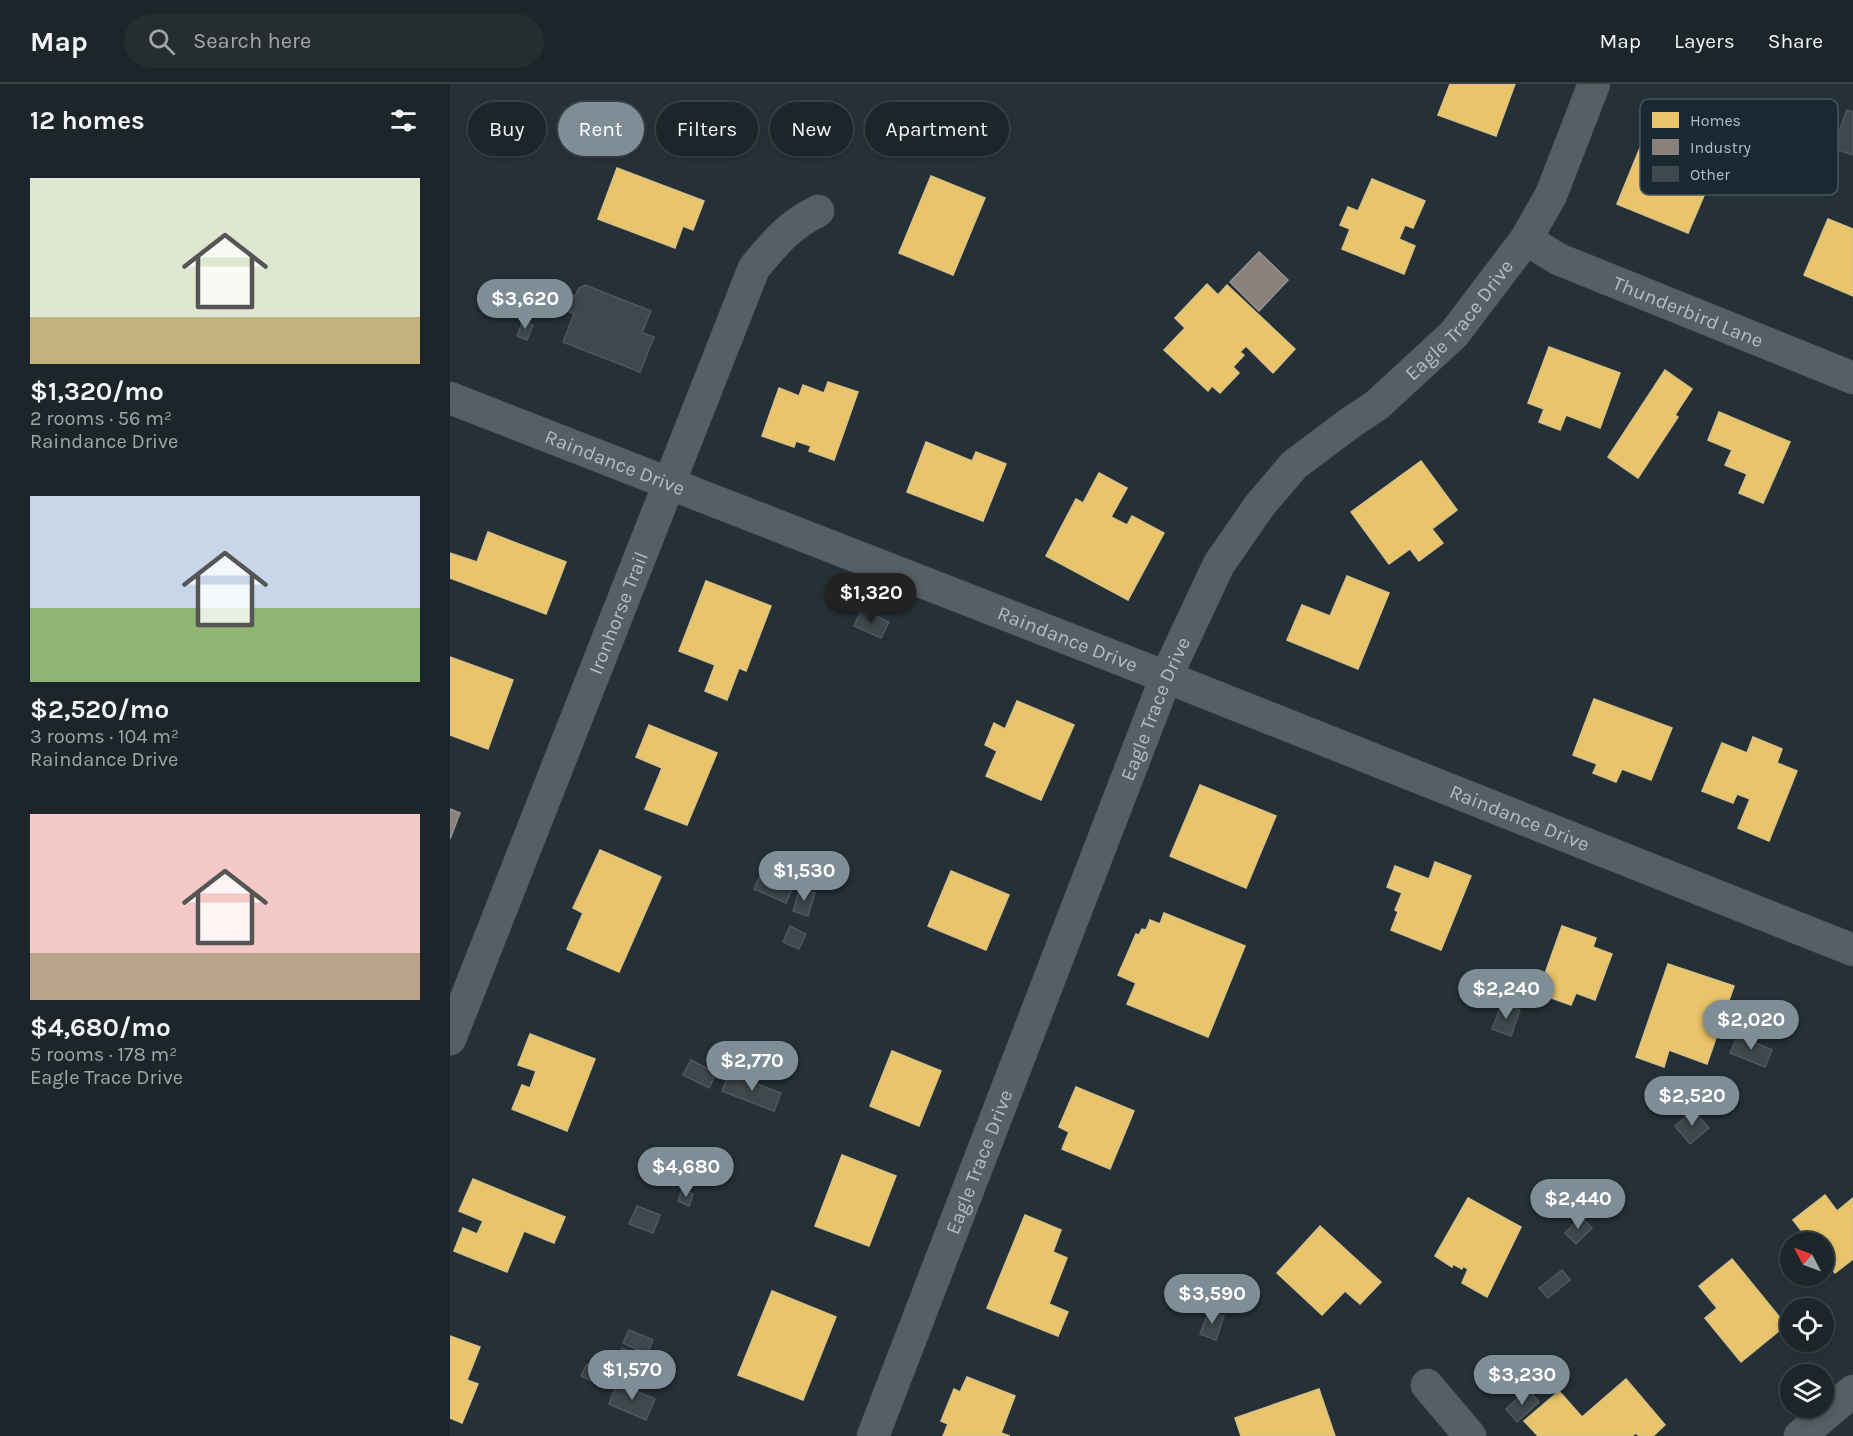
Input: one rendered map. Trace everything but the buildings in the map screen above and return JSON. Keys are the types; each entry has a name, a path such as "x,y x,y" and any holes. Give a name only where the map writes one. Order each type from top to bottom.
{"street":[{"name":"Eagle Trace Drive","path":"873,1436 1166,677 1218,564 1260,505 1294,465 1377,405 1454,334 1526,239 1551,195 1594,84"},
{"name":"Ironhorse Trail","path":"450,1039 754,268 784,232 818,211"},
{"name":"Thunderbird Lane","path":"1526,239 1558,259 1853,378"},
{"name":"Raindance Drive","path":"450,398 1166,677 1853,950"},
{"path":"1427,1385 1470,1436"},
{"path":"1800,1436 1850,1400"}]}
